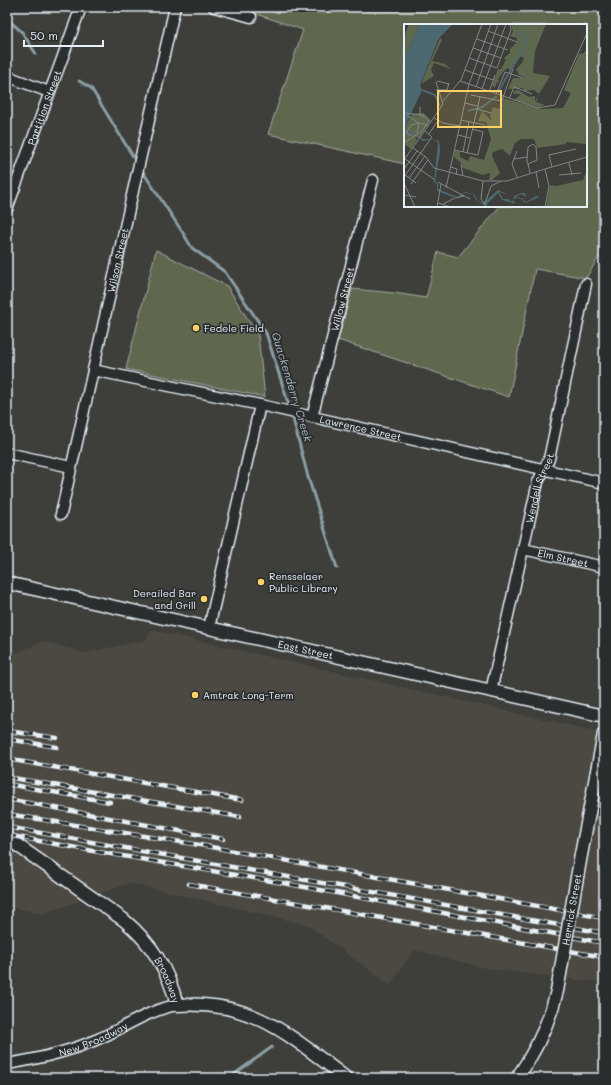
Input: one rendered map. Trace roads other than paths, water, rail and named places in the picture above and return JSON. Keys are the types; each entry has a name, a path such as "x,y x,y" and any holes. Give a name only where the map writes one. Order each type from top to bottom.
{"street":[{"name":"Partition Street","path":"7,209 81,7"},
{"name":"Wilson Street","path":"60,514 136,173 175,7"},
{"path":"214,7 251,17"},
{"path":"7,76 49,92"},
{"name":"Willow Street","path":"307,416 373,180"},
{"name":"Wendell Street","path":"491,691 538,482 549,459 586,284"},
{"name":"Lawrence Street","path":"93,370 260,405 604,483"},
{"path":"209,628 260,405"},
{"path":"7,453 71,467"},
{"name":"Elm Street","path":"523,549 604,567"},
{"name":"East Street","path":"7,583 604,716"},
{"name":"Herrick Street","path":"517,1078 538,1045 554,1006 604,734"},
{"name":"Broadway","path":"7,838 133,928 147,942 159,960 168,978 177,1005 222,1007 237,1010 257,1017 290,1036 346,1078"},
{"name":"New Broadway","path":"7,1064 76,1048 99,1039 159,1010 177,1005"}],"waterway":[{"name":"Quackenderry Creek","path":"7,19 22,32 36,54"},
{"name":"Quackenderry Creek","path":"79,81 91,88 137,163"},
{"name":"Quackenderry Creek","path":"141,169 192,248 225,272 266,333 290,409"},
{"name":"Quackenderry Creek","path":"292,415 308,477 337,568"},
{"name":"Quackenderry Creek","path":"229,1078 272,1047"}],"railway":[{"path":"7,731 57,738"},
{"path":"7,739 57,747"},
{"path":"7,759 242,800"},
{"path":"7,777 240,817"},
{"path":"7,784 110,802"},
{"path":"7,799 223,839"},
{"path":"7,814 206,846 604,918"},
{"path":"7,827 604,933"},
{"path":"7,835 283,883 604,943"},
{"path":"189,884 604,957"}],"place":[{"name":"Fedele Field","path":"196,328"},
{"name":"Rensselaer Public Library","path":"261,582"},
{"name":"Derailed Bar and Grill","path":"204,599"},
{"name":"Amtrak Long-Term","path":"195,695"}]}
